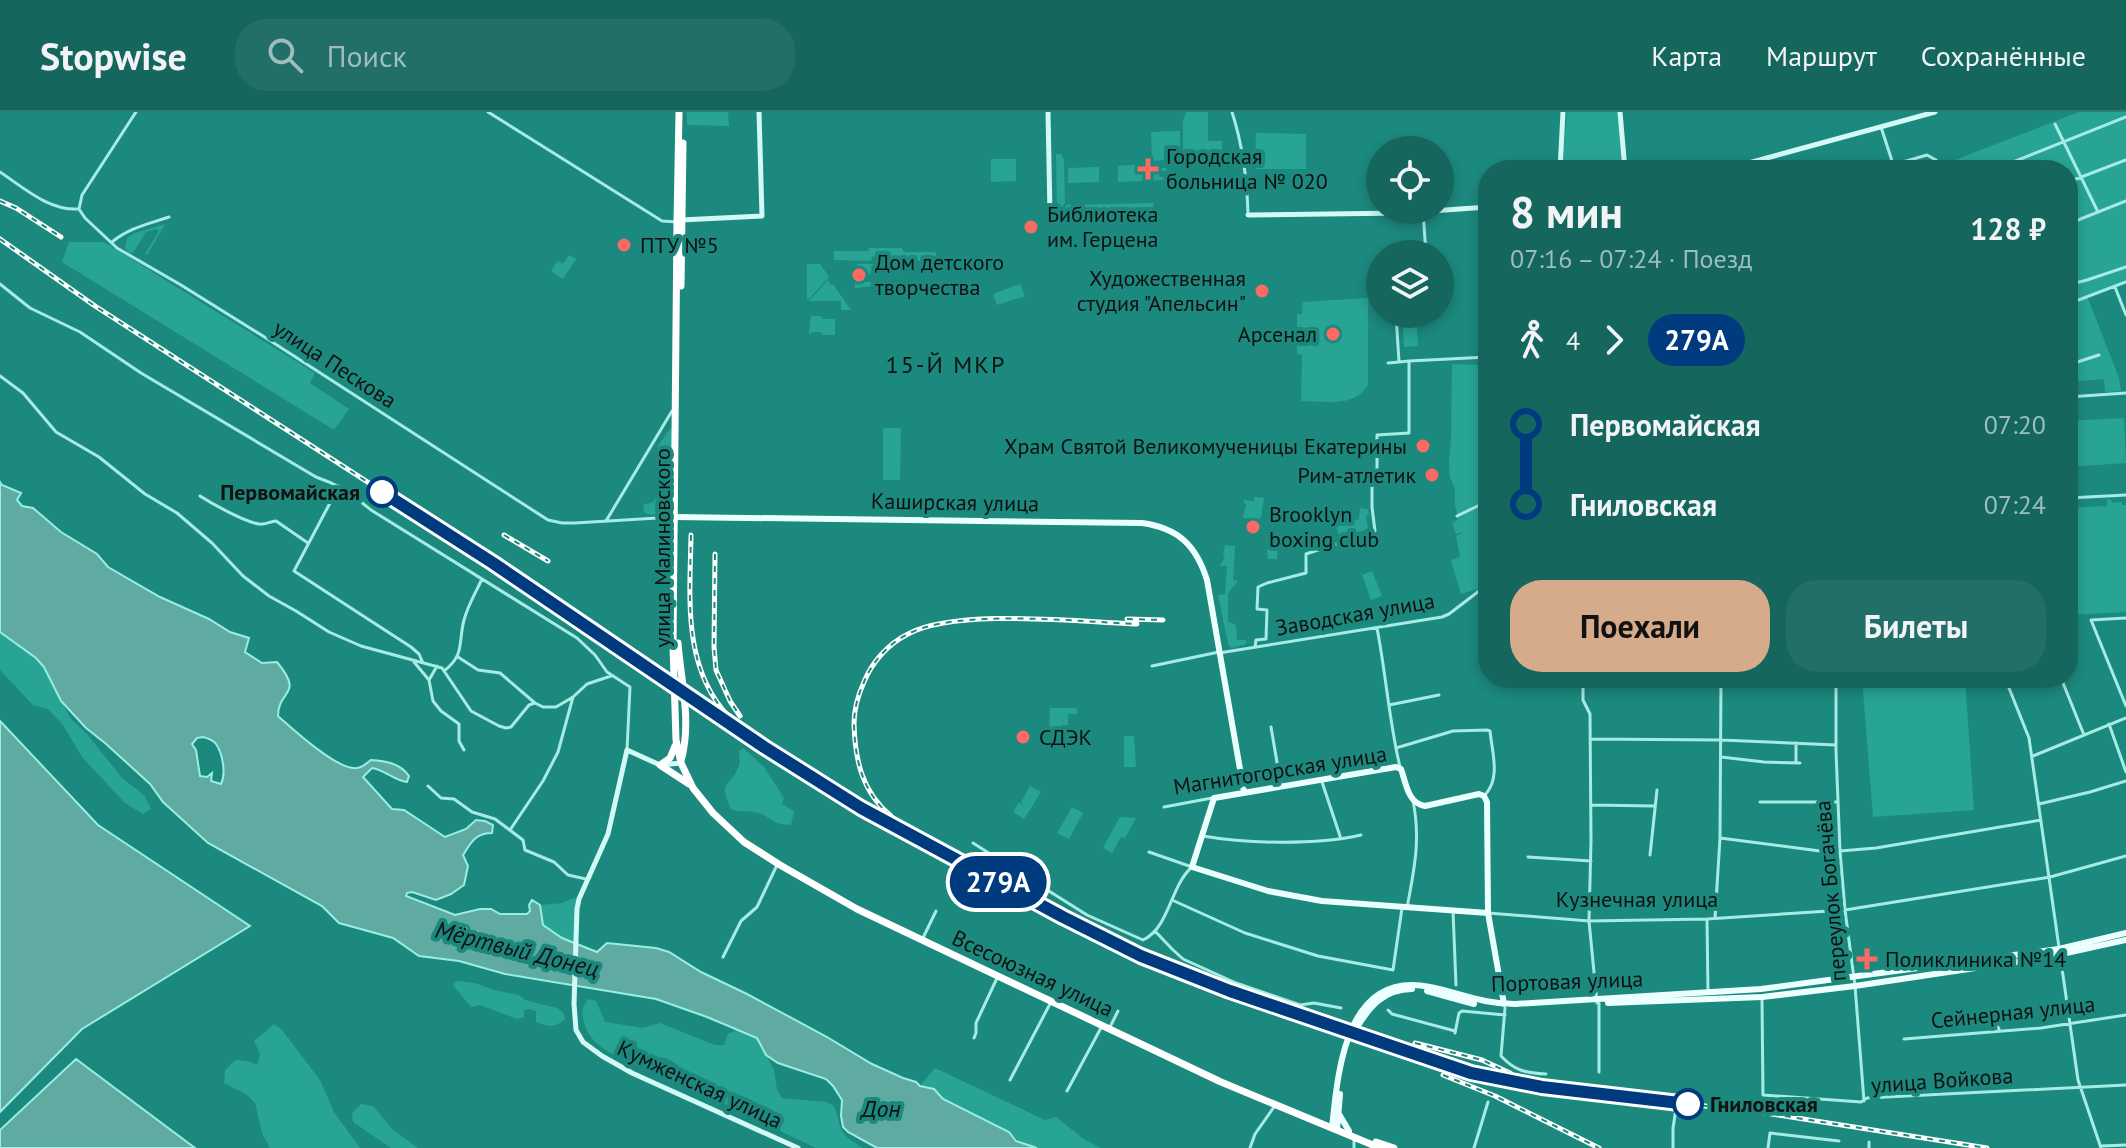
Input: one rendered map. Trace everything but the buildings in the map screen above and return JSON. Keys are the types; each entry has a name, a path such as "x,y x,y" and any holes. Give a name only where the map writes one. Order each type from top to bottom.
{"highway":[{"name":"улица Малиновского","path":"681,763 686,724 678,645 675,405 682,112"},
{"name":"улица Малиновского","path":"679,221 673,646 676,740 681,763"},
{"path":"676,740 673,755 660,765 693,788"},
{"name":"Всесоюзная улица","path":"681,763 693,788 713,813 744,842 846,903 1221,1082 1394,1148"},
{"name":"Всесоюзная улица","path":"1352,1134 1380,1148"}],"main road":[{"name":"Каширская улица","path":"677,517 1141,522 1174,531 1199,559 1207,580 1244,792"},
{"name":"Магнитогорская улица","path":"1214,798 1396,767 1401,769"},
{"path":"1401,769 1413,801 1418,805 1479,794 1484,796 1487,804 1488,913 1505,1009"},
{"path":"1192,867 1214,798"},
{"name":"Кузнечная улица","path":"1192,867 1268,891 1322,901 1488,913"},
{"name":"Портовая улица","path":"2060,952 2126,933"},
{"name":"Портовая улица","path":"1597,1002 1762,997 2126,940"},
{"name":"Портовая улица","path":"1335,1127 1339,1074 1352,1029 1366,1005 1382,992 1406,984 1429,987 1505,1009 1854,982"},
{"path":"1321,1122 1336,1110 1352,1134"}],"street":[{"path":"0,172 45,202 79,209 82,195 136,112"},
{"path":"488,112 662,221 762,216 759,112"},
{"path":"1048,112 1050,215"},
{"path":"1232,112 1241,141 1248,215 1366,212"},
{"path":"1561,160 1563,112"},
{"path":"1620,112 1624,160"},
{"path":"1760,160 1935,112"},
{"path":"2018,160 2126,117"},
{"path":"2055,124 2073,160"},
{"path":"1881,127 1892,160"},
{"path":"1908,160 1927,155 1936,160"},
{"path":"2078,178 2126,160"},
{"path":"2078,171 2098,212"},
{"path":"2078,220 2126,201"},
{"path":"1454,209 1478,208"},
{"name":"улица Пескова","path":"79,209 117,248 263,336 548,520 562,523 677,517"},
{"path":"112,242 122,233 169,217"},
{"path":"2078,282 2126,267"},
{"path":"2078,300 2126,282"},
{"path":"0,284 30,308 80,332 141,373 262,445 316,477 339,486 371,510 577,638 611,676 630,687 627,750 660,765 681,763"},
{"path":"2115,287 2126,315"},
{"path":"1397,328 1399,362"},
{"path":"2078,362 2099,355"},
{"path":"1388,363 1478,358"},
{"path":"1255,647 1256,640 1266,639 1267,610 1257,609 1258,587 1306,573 1306,554 1375,531 1372,485 1377,474 1377,435 1409,433 1409,361"},
{"path":"0,376 23,393 56,432 99,457 145,494 177,513 220,550 243,576 269,596 329,632 361,646 437,666 444,671 471,711 499,726 511,727 529,705 535,703"},
{"path":"2078,396 2126,393"},
{"path":"606,521 675,405"},
{"path":"339,486 294,571 411,647 423,663"},
{"path":"2078,497 2126,495"},
{"path":"200,496 256,524 276,521 308,543"},
{"path":"1457,516 1478,507"},
{"path":"444,671 458,657 465,618 482,579"},
{"name":"Заводская улица","path":"1152,666 1442,617 1478,592"},
{"path":"2126,618 2091,620 2126,706"},
{"path":"1377,628 1401,769"},
{"path":"458,657 478,670 500,673 535,703 548,708 573,697 587,684 611,676"},
{"path":"414,662 429,680 433,701 459,724 459,741 464,750"},
{"path":"429,680 437,666"},
{"path":"1583,688 1583,700 1590,714 1589,921 1597,1002 1599,1072"},
{"path":"1715,918 1720,838 1721,688"},
{"name":"переулок Богачёва","path":"1836,688 1840,851 1864,1101"},
{"path":"2009,688 2033,756 2079,1088 2101,1147 2126,1145"},
{"path":"2065,688 2084,735"},
{"path":"1389,705 1439,695"},
{"path":"510,830 543,781 558,752 573,697"},
{"path":"2033,756 2126,718"},
{"path":"2109,724 2126,772"},
{"path":"1271,727 1281,786"},
{"name":"Магнитогорская улица","path":"1396,748 1453,731 1490,731 1494,784 1484,796"},
{"path":"1590,739 1836,745"},
{"path":"1721,757 1798,763 1796,743"},
{"name":"Кумженская улица","path":"627,750 608,834 579,899 574,1004 576,1030 583,1042 632,1073 798,1148"},
{"path":"1322,780 1341,839"},
{"path":"2039,804 2126,781"},
{"path":"428,786 441,798 454,799 472,812 495,819 523,840 525,850 554,862 568,875 587,879"},
{"path":"1650,855 1657,790"},
{"name":"Магнитогорская улица","path":"1164,807 1214,798"},
{"path":"1172,900 1245,933 1318,956 1393,970 1417,853 1413,801"},
{"path":"1760,802 1837,802"},
{"path":"1591,805 1654,806"},
{"path":"1720,838 1840,851 1876,848 2041,820"},
{"path":"1203,836 1283,841 1341,839 1361,835"},
{"path":"973,843 1087,915 1140,940 1155,931 1182,878 1192,867"},
{"name":"Кузнечная улица","path":"1149,852 1192,867"},
{"name":"Кузнечная улица","path":"1488,913 1589,921 1707,919 1845,910 2050,877 2126,856"},
{"path":"1528,857 1591,861"},
{"path":"723,957 741,921 757,907 777,864"},
{"path":"922,940 936,911"},
{"path":"1453,911 1456,985"},
{"path":"1707,919 1708,993"},
{"path":"1155,931 1183,959 1236,983 1300,1005 1314,1003 1341,1008"},
{"path":"974,1038 976,1023 998,976"},
{"path":"1761,989 1762,997"},
{"name":"улица Войкова","path":"1762,997 1763,1095 1864,1101 1867,1098 2126,1085"},
{"path":"1010,1080 1051,1002"},
{"path":"1388,1010 1392,1014 1455,1032 1462,1011 1505,1009 1501,1056 1521,1072 1546,1074"},
{"path":"1067,1091 1118,1011"},
{"path":"1947,1016 1990,1014 2000,1031"},
{"name":"Сейнерная улица","path":"1904,1039 2126,1015"},
{"path":"1474,1148 1488,1102"},
{"path":"1250,1148 1255,1134 1276,1103"},
{"path":"1673,1148 1676,1109"},
{"path":"1768,1148 1770,1133 1839,1141"},
{"path":"1352,1134 1354,1148"},
{"path":"1869,1142 1869,1148"}],"green space":[{"path":"687,112 728,112 729,126 687,125"},
{"path":"1186,112 1208,112 1208,141 1222,141 1222,158 1183,158"},
{"path":"1567,112 1618,112 1622,160 1563,160"},
{"path":"2079,112 2126,112 2126,281 2087,296 2119,378 2121,391 2105,392 2104,379 2078,381 2078,160 1955,160"},
{"path":"1180,131 1180,159 1152,161 1151,132"},
{"path":"1256,133 1306,134 1306,169 1255,169"},
{"path":"1056,154 1061,154 1064,160 1065,203 1057,208"},
{"path":"991,159 1016,159 1016,181 991,182"},
{"path":"1158,163 1158,168 1166,168 1166,171 1159,171 1159,177 1167,177 1167,180 1118,182 1118,166"},
{"path":"1099,167 1099,182 1068,183 1068,168"},
{"path":"1154,203 1152,210 1065,210 1066,205"},
{"path":"165,224 147,255 159,231 156,229 146,232 133,253 125,248 128,237"},
{"path":"69,242 104,242 315,373 310,383 349,409 334,430 62,262"},
{"path":"869,248 936,252 936,256 925,256 925,261 883,261 882,257 872,257 871,261 834,260 834,251 868,251"},
{"path":"569,255 576,259 563,279 551,271 558,261 563,264"},
{"path":"807,264 820,264 829,277 809,299 807,299"},
{"path":"857,264 898,264 898,274 884,274 884,266 883,274 873,274 873,266 872,274 856,273"},
{"path":"828,280 851,310 841,310 841,301 809,301"},
{"path":"855,282 901,282 901,295 885,295 885,287 855,288"},
{"path":"1020,284 1025,296 997,305 993,294"},
{"name":"Арсенал","path":"1366,298 1368,385 1355,397 1329,402 1301,401 1302,355 1297,354 1297,314 1302,314 1303,302"},
{"path":"811,316 835,319 835,335 812,332 809,335"},
{"path":"1403,328 1417,328 1418,346 1404,347"},
{"path":"1452,364 1478,365 1478,589 1461,594 1451,560 1460,557 1456,536 1464,532 1456,534 1452,523 1458,520 1455,490 1450,477"},
{"path":"2124,418 2126,463 2078,466 2078,420"},
{"path":"883,428 901,428 900,480 883,480"},
{"path":"670,429 670,508 661,514 650,514 644,512 643,505 653,502 665,483 660,478 666,466 666,457 657,447"},
{"path":"1254,497 1264,498 1260,519 1243,518 1246,505 1243,500 1254,501"},
{"path":"2107,499 2126,505 2126,612 2078,614 2078,507 2107,506"},
{"path":"1360,508 1368,509 1368,529 1340,538 1336,527 1359,519"},
{"path":"1278,532 1277,559 1268,559 1266,534"},
{"path":"1225,545 1235,546 1233,580 1238,581 1228,593 1228,622 1236,625 1237,640 1246,640 1246,644 1231,648 1218,595 1225,594 1227,566 1220,566 1225,557"},
{"path":"1372,571 1382,596 1371,600 1362,575"},
{"path":"0,632 44,667 71,719 123,779 144,795 151,809 143,814 125,803 82,757 63,725 48,709 33,705 0,670"},
{"path":"1863,688 1966,688 1974,810 1873,817"},
{"path":"1050,708 1077,708 1077,714 1068,714 1068,725 1062,725 1062,733 1049,733"},
{"path":"1124,736 1134,736 1136,767 1124,767"},
{"path":"743,748 764,767 784,798 782,804 794,811 791,825 776,822 759,813 731,809 725,792 736,772 739,751"},
{"path":"1030,786 1041,792 1024,819 1013,812 1019,802 1025,808 1021,802"},
{"path":"1072,807 1083,813 1069,839 1057,833"},
{"path":"1120,817 1136,818 1112,853 1103,848"},
{"path":"573,898 579,899 575,943 543,925 540,905 563,903"},
{"path":"456,981 475,983 557,1008 563,1012 565,1019 548,1026 536,1022 536,1011 529,1009 524,1010 524,1017 517,1019 480,1005 471,1007 453,985"},
{"path":"588,999 596,1001 605,1022 643,1028 660,1023 715,1045 724,1045 728,1034 737,1030 757,1038 774,1070 777,1090 782,1098 826,1102 834,1106 842,1131 863,1148 816,1148 674,1080 664,1073 666,1068 676,1071 678,1065 666,1058 656,1057 660,1072 614,1055 588,1033 582,1012"},
{"path":"274,1024 320,1080 334,1112 360,1148 270,1148 262,1133 255,1103 246,1094 224,1083 225,1070 236,1060 257,1065 260,1054 254,1041"},
{"path":"935,1068 1045,1120 1056,1117 1085,1140 1101,1148 1037,1148 1020,1142 997,1125 943,1099 934,1089 920,1086"},
{"path":"361,1104 373,1106 393,1130 418,1148 391,1148 353,1122 352,1113"}],"water":[{"path":"0,482 21,493 17,500 22,506 33,508 61,532 97,554 108,567 160,597 230,632 249,638 245,652 262,663 277,662 289,681 290,687 279,707 278,716 294,730 345,766 358,768 376,760 401,768 409,776 407,782 372,768 363,777 392,809 404,810 445,837 466,829 476,820 493,825 492,833 477,837 463,855 468,866 464,885 436,900 412,892 406,896 455,915 480,909 491,909 500,914 527,914 532,900 540,905 543,925 562,938 597,952 607,943 669,952 872,1064 920,1086 934,1089 943,1099 1009,1132 1016,1141 1037,1148 877,1148 843,1127 842,1100 826,1079 778,1063 766,1055 757,1038 707,1017 656,999 419,956 393,938 339,923 322,906 208,843 163,802 150,784 86,728 61,701 36,658 0,632","holes":["205,737 215,743 220,753 223,770 221,784 211,781 212,773 207,777 200,776 196,750 192,744 197,738"]},
{"path":"0,721 98,825 250,926 82,1029 0,1112"},
{"path":"76,1059 195,1148 0,1148 0,1130"}],"railway":[{"path":"0,201 61,237"},
{"path":"0,239 95,306 493,563 805,772 915,838 1141,956 1230,991 1486,1077 1579,1092 1759,1112 1987,1148"},
{"path":"504,535 548,561"},
{"path":"691,535 690,607 696,654 703,676 729,717"},
{"path":"715,554 716,670 740,716"},
{"path":"891,816 873,797 862,774 854,724 857,703 867,675 894,643 930,626 956,621 1020,618 1137,624"},
{"path":"1127,619 1163,620"},
{"path":"1415,1043 1482,1060 1510,1073"},
{"path":"1443,1075 1495,1096 1599,1148"}],"train":[{"name":"279А","path":"382,492 493,563 764,747 861,808 1141,956 1230,991 1471,1073 1542,1087 1688,1104"}],"place":[{"name":"Городская больница № 020","path":"1148,169"},
{"name":"Библиотека им. Герцена","path":"1031,227"},
{"name":"ПТУ №5","path":"624,245"},
{"name":"Дом детского творчества","path":"859,275"},
{"name":"Художественная студия \"Апельсин\"","path":"1262,291"},
{"name":"Арсенал","path":"1333,334"},
{"name":"Храм Святой Великомученицы Екатерины","path":"1423,446"},
{"name":"Рим-атлетик","path":"1432,475"},
{"name":"Первомайская","path":"382,492"},
{"name":"Brooklyn boxing club","path":"1253,527"},
{"name":"СДЭК","path":"1023,737"},
{"name":"Поликлиника №14","path":"1867,959"},
{"name":"Гниловская","path":"1688,1104"}],"district":[{"name":"15-Й МКР","path":"946,364"}],"water label":[{"name":"Мёртвый Донец","path":"517,949"},
{"name":"Дон","path":"881,1108"}]}
